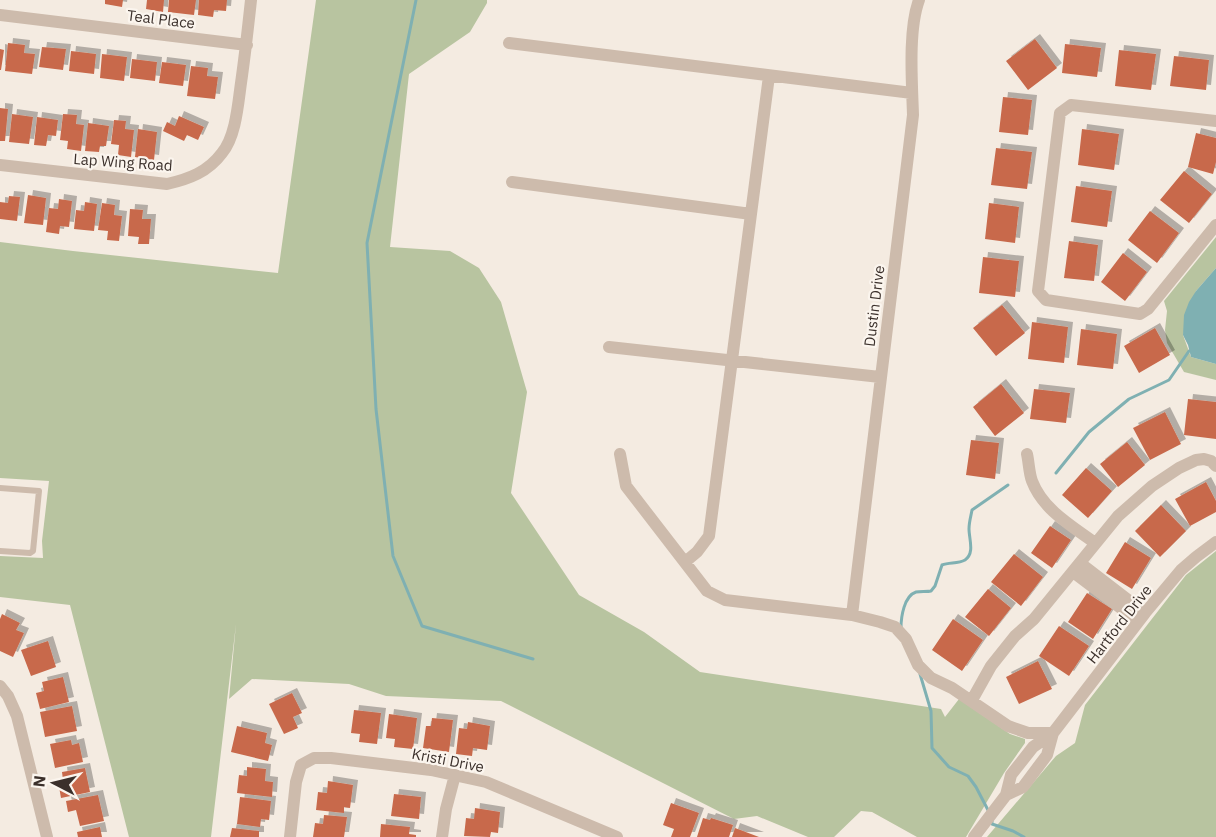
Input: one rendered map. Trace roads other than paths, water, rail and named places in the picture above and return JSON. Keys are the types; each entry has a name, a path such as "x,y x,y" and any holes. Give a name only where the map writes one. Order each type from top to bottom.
{"street":[{"name":"Lap Wing Road","path":"0,165 167,184 187,180 207,169 223,153 232,133 247,45 251,0"},
{"name":"Dustin Drive","path":"852,615 913,115 912,47 915,9 919,0"},
{"name":"Teal Place","path":"0,15 247,45"},
{"path":"509,43 912,93"},
{"path":"685,562 710,536 769,76"},
{"path":"1216,121 1071,105 1060,113 1038,291 1046,300 1140,314 1148,309 1216,225"},
{"path":"512,182 751,214"},
{"path":"609,347 880,377"},
{"path":"620,454 626,486 707,591 725,600 852,615 895,627 906,639 918,665 931,678 972,700 1008,726 1028,733 1053,733"},
{"path":"1027,454 1032,482 1044,501 1053,511 1095,543"},
{"path":"972,700 991,666 1015,636 1034,619 1118,516 1152,486 1179,468 1204,459 1216,465"},
{"name":"Hartford Drive","path":"974,837 1006,795 1011,775 1033,747 1053,733 1181,570 1216,542"},
{"path":"1076,568 1142,617"},
{"path":"0,686 8,696 16,716 47,837"},
{"name":"Kristi Drive","path":"290,837 296,782 301,765 314,758 431,770 486,782 608,835"},
{"path":"442,837 446,809 455,775"}],"lane":[{"path":"0,488 39,490 33,551 30,553 0,551"}],"water":[{"path":"1216,268 1216,364 1191,357 1183,335 1184,315 1189,302"}],"waterway":[{"path":"416,0 367,243 376,409 393,556 422,626 533,659"},
{"path":"1056,473 1089,432 1129,399 1169,380 1189,351"},
{"path":"901,628 904,607 912,594 931,591 942,565 965,560 970,554 969,529 972,510 1008,485"},
{"path":"920,674 931,711 932,748 949,767 968,776 989,812"},
{"path":"992,821 992,824 1024,837"}]}
